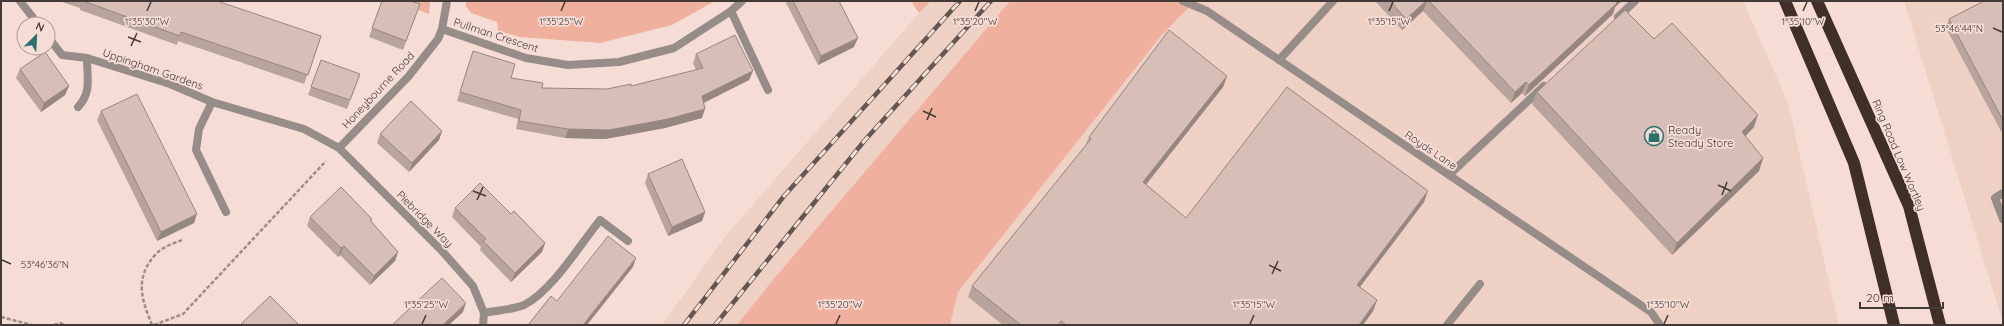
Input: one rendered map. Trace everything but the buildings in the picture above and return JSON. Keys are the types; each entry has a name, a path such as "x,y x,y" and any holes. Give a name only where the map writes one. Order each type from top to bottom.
{"highway":[{"path":"1785,1 1854,163 1894,325"},
{"name":"Ring Road Low Wortley","path":"1817,1 1909,206 1940,325"}],"street":[{"path":"20,1 32,16"},
{"name":"Honeybourne Road","path":"338,148 408,77 438,39 442,29 447,1"},
{"name":"Pullman Crescent","path":"442,29 526,58 568,64 619,62 674,48 732,11 742,1"},
{"name":"Royds Lane","path":"1183,1 1207,11 1651,312 1660,325"},
{"path":"1279,60 1333,1"},
{"path":"1612,23 1635,1"},
{"path":"732,11 768,90"},
{"name":"Uppingham Gardens","path":"56,48 62,55 88,58 170,84 212,102 304,129 338,148"},
{"name":"Uppingham Gardens","path":"78,107 85,99 89,86 88,58"},
{"path":"1449,175 1548,83"},
{"name":"Uppingham Gardens","path":"212,102 198,129 196,150 226,212"},
{"name":"Piebridge Way","path":"338,148 442,251 473,286 484,313 483,325"},
{"path":"2003,193 1995,198 2003,219"},
{"path":"484,313 522,306 534,299 546,288 600,220 628,241"},
{"path":"1447,325 1480,284"}],"path":[{"path":"182,240 158,252 145,270 140,287 142,301 153,325 183,314 338,148"},
{"path":"1,317 32,325"},
{"path":"54,325 60,323 65,325"}],"shaded area":[{"path":"393,1 430,1 429,14"},
{"path":"466,1 715,1 672,25 600,43 520,37 498,31 497,22 471,13 466,6"},
{"path":"911,1 931,1 919,13"},
{"path":"931,1 1010,1 772,281 737,325 662,325 724,238"},
{"path":"1010,1 1195,1 1161,36 958,292 950,325 737,325 772,281"},
{"path":"1195,1 1743,1 1788,103 1839,325 950,325 958,292 1161,36"},
{"path":"1904,1 2003,1 2003,323"}],"railway":[{"path":"684,325 784,196 960,1"},
{"path":"715,325 865,140 991,1"}],"place":[{"name":"Ready Steady Store","path":"1654,136"}]}
